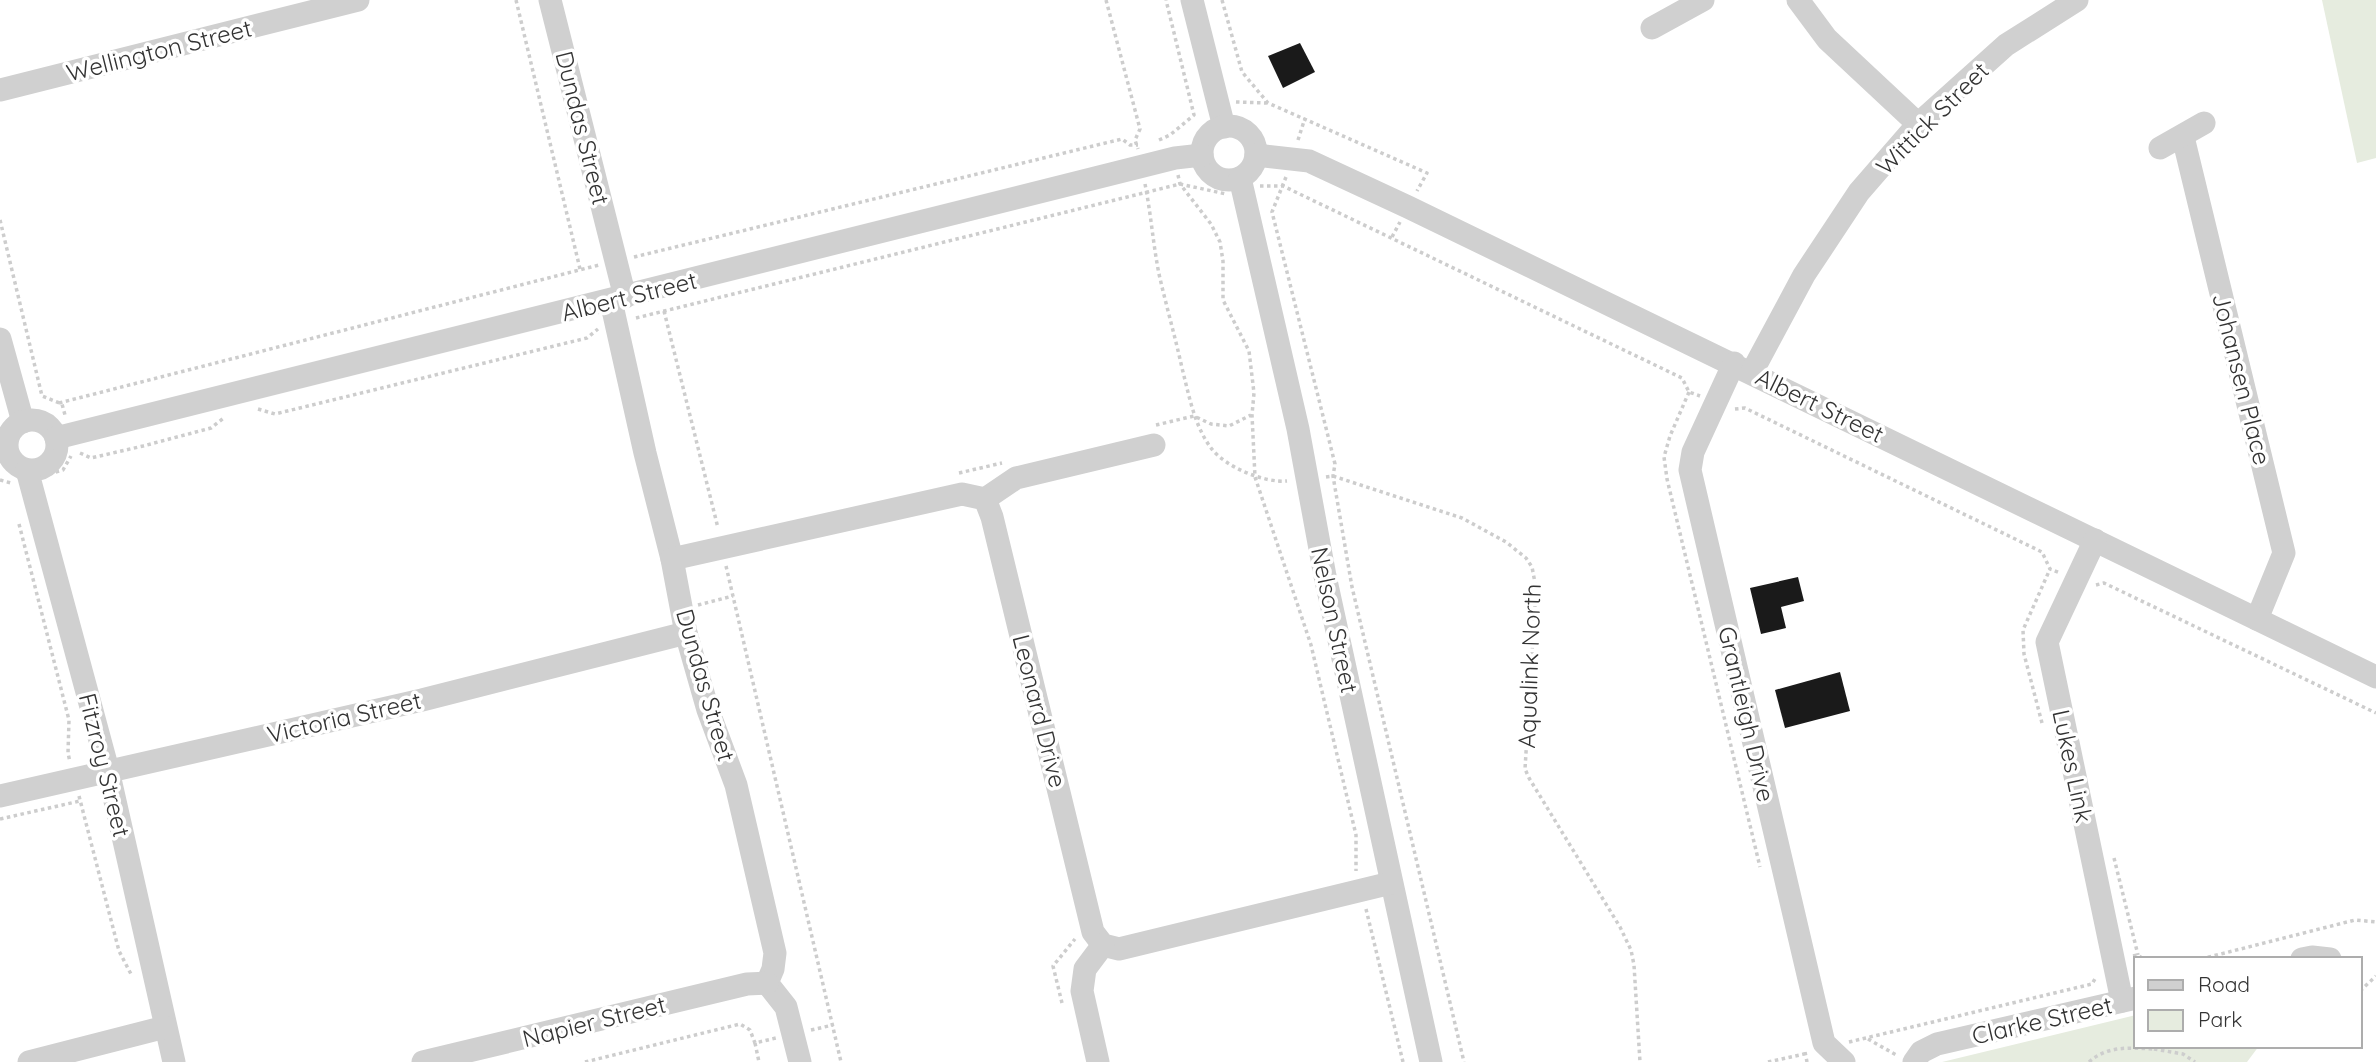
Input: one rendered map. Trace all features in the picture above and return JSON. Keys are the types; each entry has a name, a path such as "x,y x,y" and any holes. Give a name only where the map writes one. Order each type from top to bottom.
{"street":[{"name":"Wellington Street","path":"0,90 358,0"},
{"name":"Dundas Street","path":"550,0 618,299 616,323 672,559 686,633 708,710 736,785 775,953 773,969 767,983"},
{"path":"1192,0 1224,127"},
{"path":"1652,28 1703,0"},
{"path":"1798,0 1827,39 1918,124"},
{"name":"Wittick Street","path":"1743,368 1859,192 1918,124 2006,45 2077,0"},
{"path":"2160,148 2204,123"},
{"path":"1224,127 1246,132 1252,139 1256,155 1254,164 1242,184 1215,176 1208,170 1202,155 1208,137 1224,127"},
{"name":"Johansen Place","path":"2183,137 2284,553 2257,619"},
{"name":"Albert Street","path":"67,441 1175,158 1202,155"},
{"name":"Albert Street","path":"1256,155 1309,162 1408,206 2376,677"},
{"name":"Nelson Street","path":"1242,184 1298,429 1306,479 1431,1062"},
{"path":"0,339 23,422"},
{"name":"Grantleigh Drive","path":"1743,368 1716,403 1693,452 1690,470 1824,1043 1836,1055"},
{"path":"32,420 44,423 67,441 57,446 52,461 28,475 4,453 9,434 23,422 32,420"},
{"path":"672,559 962,494 985,499 1016,478 1155,435"},
{"name":"Fitzroy Street","path":"28,475 108,770 174,1062"},
{"name":"Leonard Drive","path":"985,499 992,517 1093,932 1103,945"},
{"name":"Lukes Link","path":"2095,540 2047,642 2113,961 2129,999"},
{"name":"Victoria Street","path":"0,796 422,700 686,633"},
{"path":"1098,1062 1082,991 1085,969 1103,945 1119,949 1391,883"},
{"path":"767,983 786,1007 800,1062"},
{"name":"Napier Street","path":"423,1062 747,984 767,983"},
{"name":"Clarke Street","path":"1911,1062 1921,1052 1937,1044 2129,999"},
{"path":"29,1062 165,1027"}],"path":[{"path":"516,0 580,269"},
{"path":"1106,0 1140,129 1135,140 1137,145 1147,145"},
{"path":"1156,141 1170,135 1194,115 1166,0"},
{"path":"1222,0 1233,48 1242,72 1268,103 1427,173 1391,238"},
{"path":"1305,118 1272,212 1335,464 1333,477 1352,587 1464,1062"},
{"path":"1170,135 1180,184 1211,223 1220,242 1223,300 1242,333 1251,362 1255,477 1311,645 1356,835 1356,872 1403,1062"},
{"path":"251,407 275,414 587,338 599,328 616,323 1180,184 1223,195 1242,184 1283,186 1682,378 1689,392 1728,410 1745,408 2042,552 2050,569 2087,586 2105,583 2376,713"},
{"name":"Aqualink North","path":"1147,192 1152,211 1159,272 1194,416 1212,450 1255,477 1274,482 1333,477 1462,519 1506,542 1526,558 1532,567 1536,588 1525,769 1631,950 1640,1062"},
{"path":"0,220 42,396 62,404 67,441 63,470 28,475 8,484 0,480"},
{"path":"664,311 841,1062"},
{"path":"67,441 91,458 211,428 230,412"},
{"path":"1155,435 1194,416 1211,424 1229,426 1252,415"},
{"path":"947,476 1013,460"},
{"path":"683,609 733,596"},
{"path":"0,820 80,801"},
{"path":"2112,849 2138,954 2141,957"},
{"path":"2210,957 2356,920 2376,922"},
{"path":"1768,1062 1836,1055 1866,1038 2092,984 2104,962 2138,954"},
{"path":"2362,989 2376,976"},
{"path":"586,1062 740,1024 750,1030 759,1062"},
{"path":"755,1043 833,1025"},
{"path":"1866,1038 1911,1062"},
{"path":"2089,1062 2105,1051 2134,1047"},
{"path":"2155,1048 2183,1054 2195,1062"}],"green space":[{"path":"2322,0 2376,0 2376,158 2357,163"},
{"path":"2134,1015 2134,1048 2258,1048 2247,1062 1942,1062"}],"building":[{"path":"1300,43 1315,72 1283,88 1268,56"},
{"path":"1798,577 1804,601 1781,607 1786,628 1761,634 1750,588"},
{"path":"1840,672 1850,711 1785,728 1775,690"}]}
